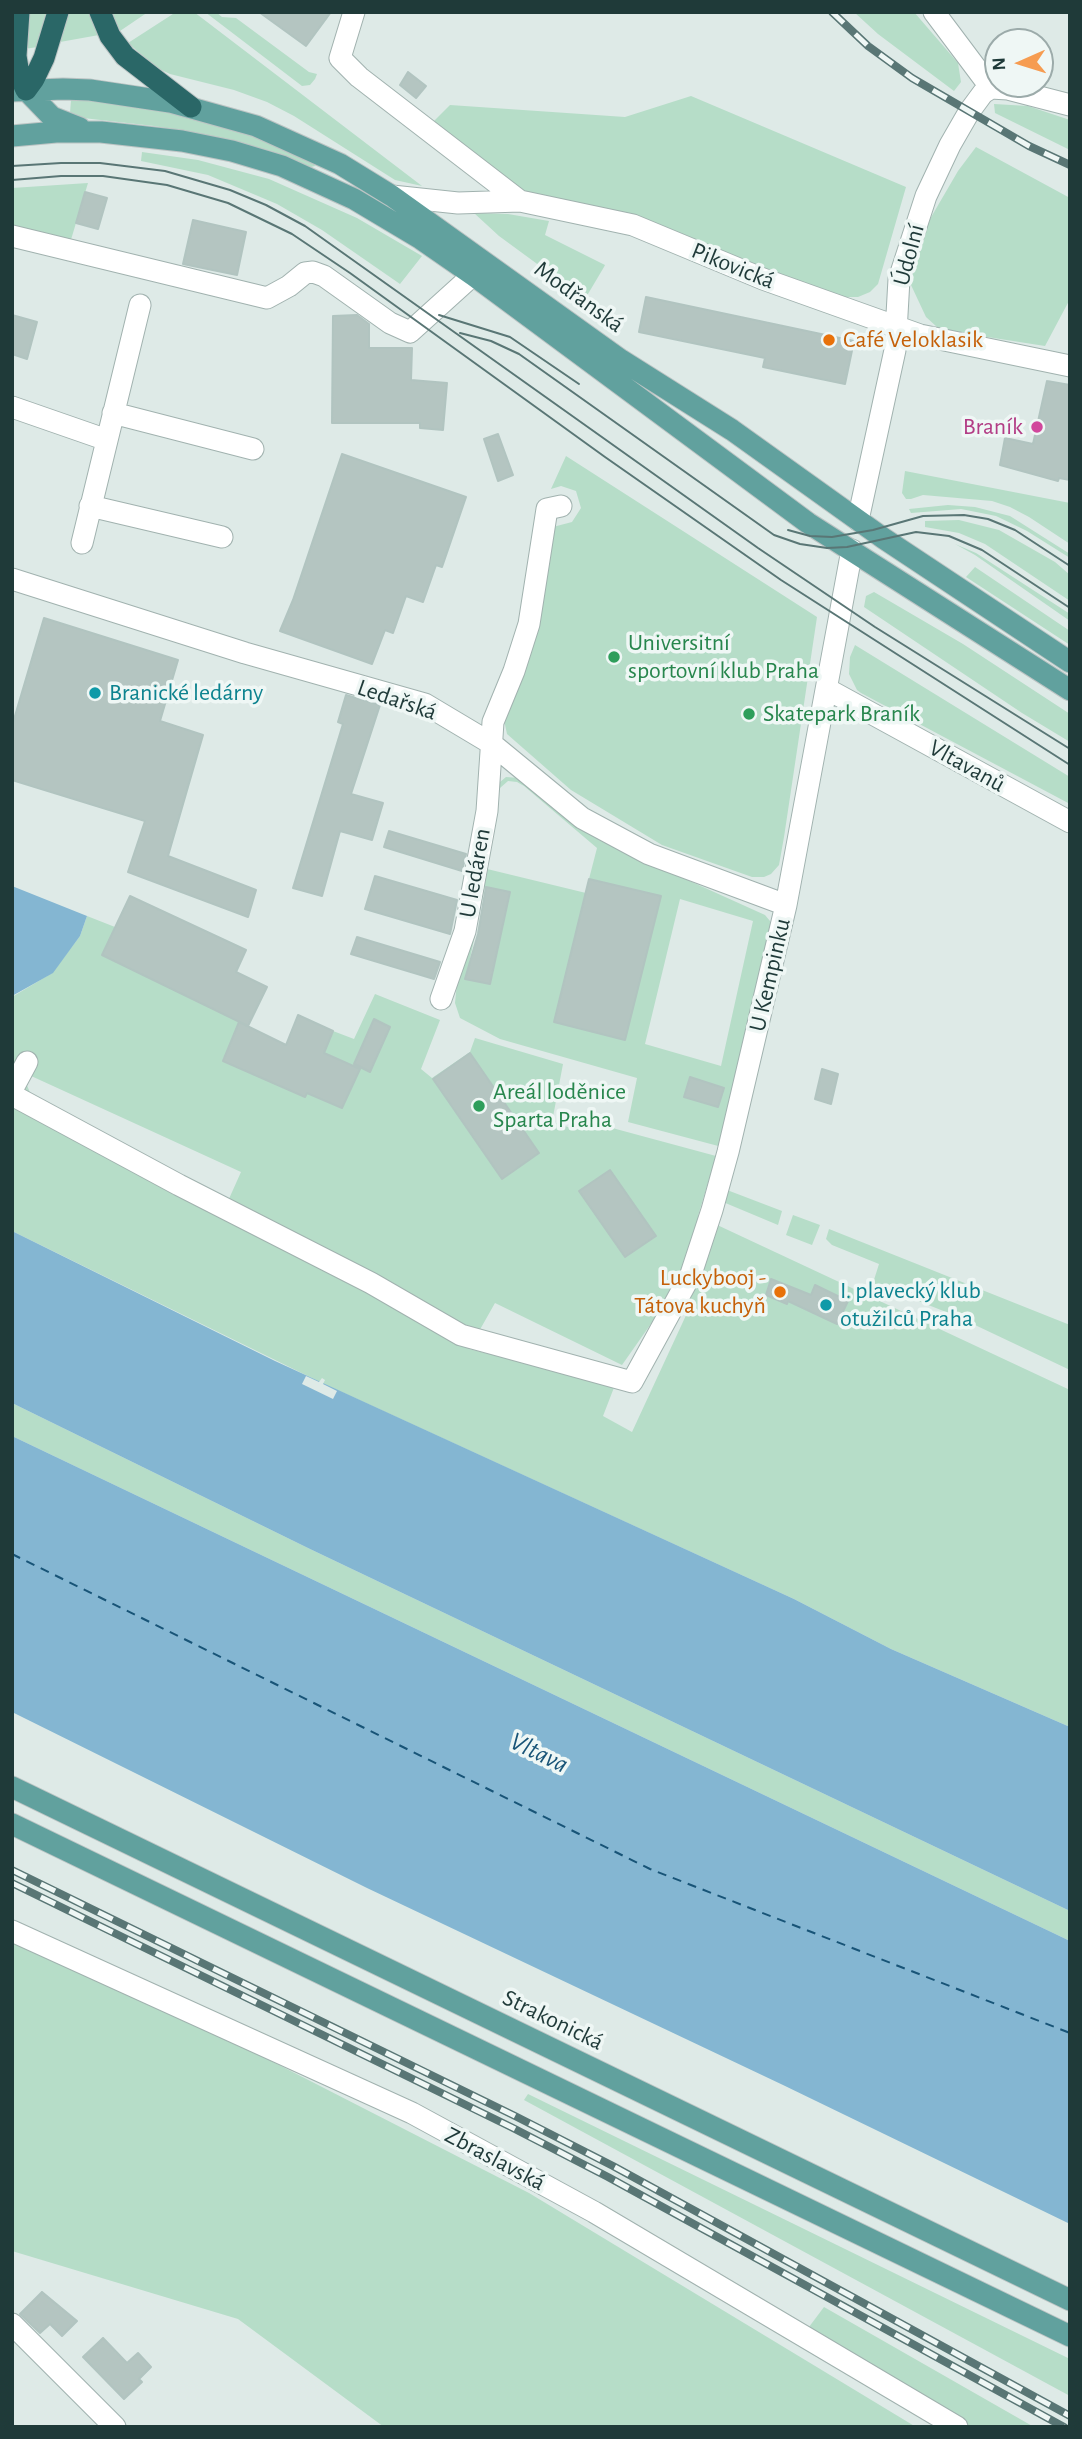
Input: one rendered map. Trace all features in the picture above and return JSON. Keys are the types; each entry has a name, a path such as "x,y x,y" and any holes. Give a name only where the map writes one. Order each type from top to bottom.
{"highway":[{"path":"17,95 19,12"},
{"path":"17,95 34,79 44,58 58,12"},
{"path":"100,12 110,36 125,56 191,107"}],"main road":[{"name":"Modřanská","path":"17,95 63,89 106,92 191,107 224,115 277,134 340,164 392,196 621,360 732,430 858,520 1070,662"},
{"path":"17,95 67,125 101,132"},
{"name":"Modřanská","path":"12,136 101,132 156,137 207,146 257,158 294,171 377,212 473,275 765,493 1063,685"},
{"path":"852,550 858,520"},
{"name":"Strakonická","path":"12,1787 1070,2300"},
{"path":"12,1824 1070,2336"}],"street":[{"path":"354,12 340,58 359,77 520,201"},
{"path":"934,12 984,79"},
{"name":"Údolní","path":"858,520 895,350 899,279 926,196 969,112 984,92"},
{"path":"1043,98 1070,105"},
{"name":"Pikovická","path":"392,196 458,203 520,201 633,225 763,279 920,335 1070,366"},
{"path":"12,236 267,298 305,273 313,272 324,276 390,323 410,332 473,275"},
{"path":"82,543 140,304"},
{"path":"12,407 107,440"},
{"path":"113,413 253,449"},
{"path":"90,506 222,537"},
{"name":"U ledáren","path":"441,999 465,931 487,811 493,722 514,671 529,624 547,509 561,506"},
{"name":"U Kempinku","path":"12,1092 179,1185 359,1277 461,1335 632,1382 691,1274 728,1152 786,905 852,550"},
{"name":"Ledařská","path":"12,579 245,653 425,704 492,744 582,818 649,854 786,905"},
{"path":"1063,685 1070,702"},
{"name":"Vltavanů","path":"827,689 1070,822"},
{"path":"12,1092 27,1062"},
{"name":"Zbraslavská","path":"12,1931 412,2113 594,2212 957,2427"},
{"path":"12,2324 115,2427"}],"green space":[{"path":"27,12 48,12 38,47 24,49"},
{"path":"69,12 89,12 99,35 60,42"},
{"path":"111,12 148,12 120,31"},
{"path":"176,12 194,12 422,186 395,180 267,102 157,68 128,43"},
{"path":"205,12 236,18 309,72 317,74 315,79 310,85 302,86"},
{"path":"854,12 914,12 958,63 961,82 954,91 878,34"},
{"path":"691,96 906,187 878,284 870,292 858,297 845,297 521,193 432,123 450,105 625,117"},
{"path":"71,100 113,102 166,111 256,136 314,163 315,166 311,167 271,151 218,137 83,118 70,113"},
{"path":"994,104 1028,106 1070,120 1070,150 995,113"},
{"path":"976,147 1070,198 1070,299 1045,346 937,327 926,317 911,285 910,273 916,243 958,171"},
{"path":"142,152 198,160 269,179 357,218 422,256 400,284 322,230 277,204 208,175 141,161"},
{"path":"88,183 70,243 12,228 12,188"},
{"path":"474,213 508,214 549,221 545,235 605,265 585,299 499,236"},
{"path":"566,456 817,617 779,865 771,874 752,877 662,845 571,790 507,734 504,720 549,528 572,522 581,508 576,491 561,486 551,489"},
{"path":"905,471 1070,503 1070,544 1029,517 992,501 923,495 906,499 902,493"},
{"path":"948,505 975,507 1010,516 1070,554 1070,558 1027,531 996,516 961,509 911,513 909,509"},
{"path":"959,520 999,530 1055,562 1070,575 1070,601 985,544 959,533 925,527 925,521"},
{"path":"955,544 976,553 1070,614 1070,621 975,555"},
{"path":"975,567 1070,631 1070,645 966,577"},
{"path":"874,592 963,644 1070,714 1070,742 864,607 866,596"},
{"path":"855,645 1070,777 1070,804 861,693 849,674 850,657"},
{"path":"506,777 519,778 599,840 765,915 770,921 772,927 722,1147 628,1122 637,1078 500,1039 460,1018 455,1003 457,983 500,782","holes":["508,781 524,786 597,848 589,879 661,897 625,1039 554,1022 586,893 483,868 500,788","485,887 509,892 489,984 466,978","680,899 753,921 721,1066 645,1044","690,1078 724,1088 718,1107 684,1097"]},
{"path":"87,916 115,927 102,955 239,1022 223,1061 304,1097 333,1031 354,1039 375,994 440,1020 421,1069 432,1078 470,1052 475,1038 563,1064 552,1122 571,1128 576,1113 616,1129 716,1156 698,1216 1070,1390 1070,1727 891,1649 794,1599 320,1382 12,1231 12,997 52,973 80,936","holes":["471,1054 539,1153 502,1179 433,1079","29,1075 241,1172 228,1201 31,1095 26,1083","580,1191 655,1237 625,1257","772,1280 794,1289 787,1303 766,1295","815,1286 848,1301 837,1324 804,1309","667,1301 688,1311 632,1432 603,1416 615,1385 469,1349 495,1303 622,1365"]},
{"path":"727,1190 782,1211 778,1225 723,1202"},
{"path":"793,1215 820,1225 812,1245 786,1235"},
{"path":"829,1229 1070,1325 1070,1370 956,1316 873,1283 879,1264 832,1245 826,1239"},
{"path":"12,1403 310,1549 1070,1911 1070,1941 12,1436"},
{"path":"12,1941 240,2045 529,2193 916,2427 384,2427 238,2319 12,2251"},
{"path":"528,2094 1070,2359 1070,2396 524,2100"},
{"path":"824,2307 1034,2427 966,2427 806,2331"}],"water":[{"path":"12,886 87,916 80,936 53,973 12,996"},
{"path":"12,1231 275,1361 794,1599 891,1649 1070,1727 1070,1911 310,1549 12,1403"},
{"name":"Vltava","path":"12,1436 1070,1941 1070,2224 367,1888 12,1712"}],"pier":[{"path":"306,1376 319,1382 322,1378 325,1380 323,1384 337,1391 333,1399 302,1384"}],"building":[{"path":"259,12 331,12 306,46"},
{"path":"408,72 426,86 416,98 400,85"},
{"path":"85,192 107,198 98,229 76,223"},
{"path":"193,220 246,232 237,275 183,264"},
{"path":"646,297 854,341 845,384 763,367 765,358 639,332"},
{"path":"12,315 37,322 27,359 12,354"},
{"path":"357,315 369,324 369,348 412,348 411,380 447,383 443,430 420,428 420,423 332,423 333,316"},
{"path":"1047,381 1070,385 1070,480 1059,478 1058,481 1000,465 1005,438 1033,444"},
{"path":"498,434 513,475 498,481 484,439"},
{"path":"342,454 466,497 442,567 436,565 423,602 406,596 393,633 385,630 372,664 280,631"},
{"name":"Branické ledárny","path":"44,618 178,660 160,721 203,735 168,856 256,890 248,917 128,872 145,821 12,780 12,726"},
{"path":"346,695 380,705 351,794 383,803 372,840 340,831 322,896 293,888 343,724 338,722"},
{"path":"389,831 466,854 462,871 384,847"},
{"path":"375,876 457,900 450,934 365,909"},
{"path":"589,879 661,896 625,1040 554,1022"},
{"path":"486,887 510,892 490,984 465,979 478,934"},
{"path":"130,896 246,950 236,972 267,987 248,1026 102,955"},
{"path":"357,937 440,962 434,979 351,954"},
{"path":"298,1015 333,1031 324,1053 360,1069 342,1108 307,1093 305,1097 223,1061 239,1022 286,1045"},
{"path":"374,1019 390,1027 370,1072 354,1064"},
{"path":"470,1053 539,1153 502,1179 433,1079"},
{"path":"822,1069 838,1074 831,1104 815,1099"},
{"path":"690,1077 724,1088 718,1107 684,1097"},
{"path":"610,1170 656,1236 625,1257 579,1191"},
{"path":"771,1279 811,1295 815,1285 848,1301 837,1324 788,1301 787,1304 766,1295"},
{"path":"42,2292 77,2321 62,2336 50,2324 40,2333 20,2314"},
{"path":"103,2338 127,2363 138,2353 151,2367 139,2379 142,2382 124,2399 83,2357"}],"ferry route":[{"path":"12,1554 650,1869 1070,2033"}],"tram line":[{"path":"12,166 100,163 165,171 230,190 305,226 758,548 875,627 1070,749"},
{"path":"12,180 103,176 167,185 228,203 292,234 781,580 1070,765"},
{"path":"439,315 510,337 579,384"},
{"path":"460,333 491,341 519,354 774,535 800,544 827,548 847,547 916,532 949,536 982,550 1070,608"},
{"path":"788,530 810,536 832,537 873,530 923,516 964,515 988,519 1015,530 1070,566"}],"railway":[{"path":"832,12 868,46 912,78 1029,146 1070,165"},
{"path":"12,1870 613,2166 1070,2416"},
{"path":"12,1883 608,2177 1064,2427"}],"place":[{"name":"Café Veloklasik","path":"829,340"},
{"name":"Braník","path":"1037,427"},
{"name":"Universitní sportovní klub Praha","path":"614,657"},
{"name":"Branické ledárny","path":"95,693"},
{"name":"Skatepark Braník","path":"749,714"},
{"name":"Areál loděnice Sparta Praha","path":"479,1106"},
{"name":"Luckybooj - Tátova kuchyň","path":"780,1292"},
{"name":"I. plavecký klub otužilců Praha","path":"826,1305"}]}
